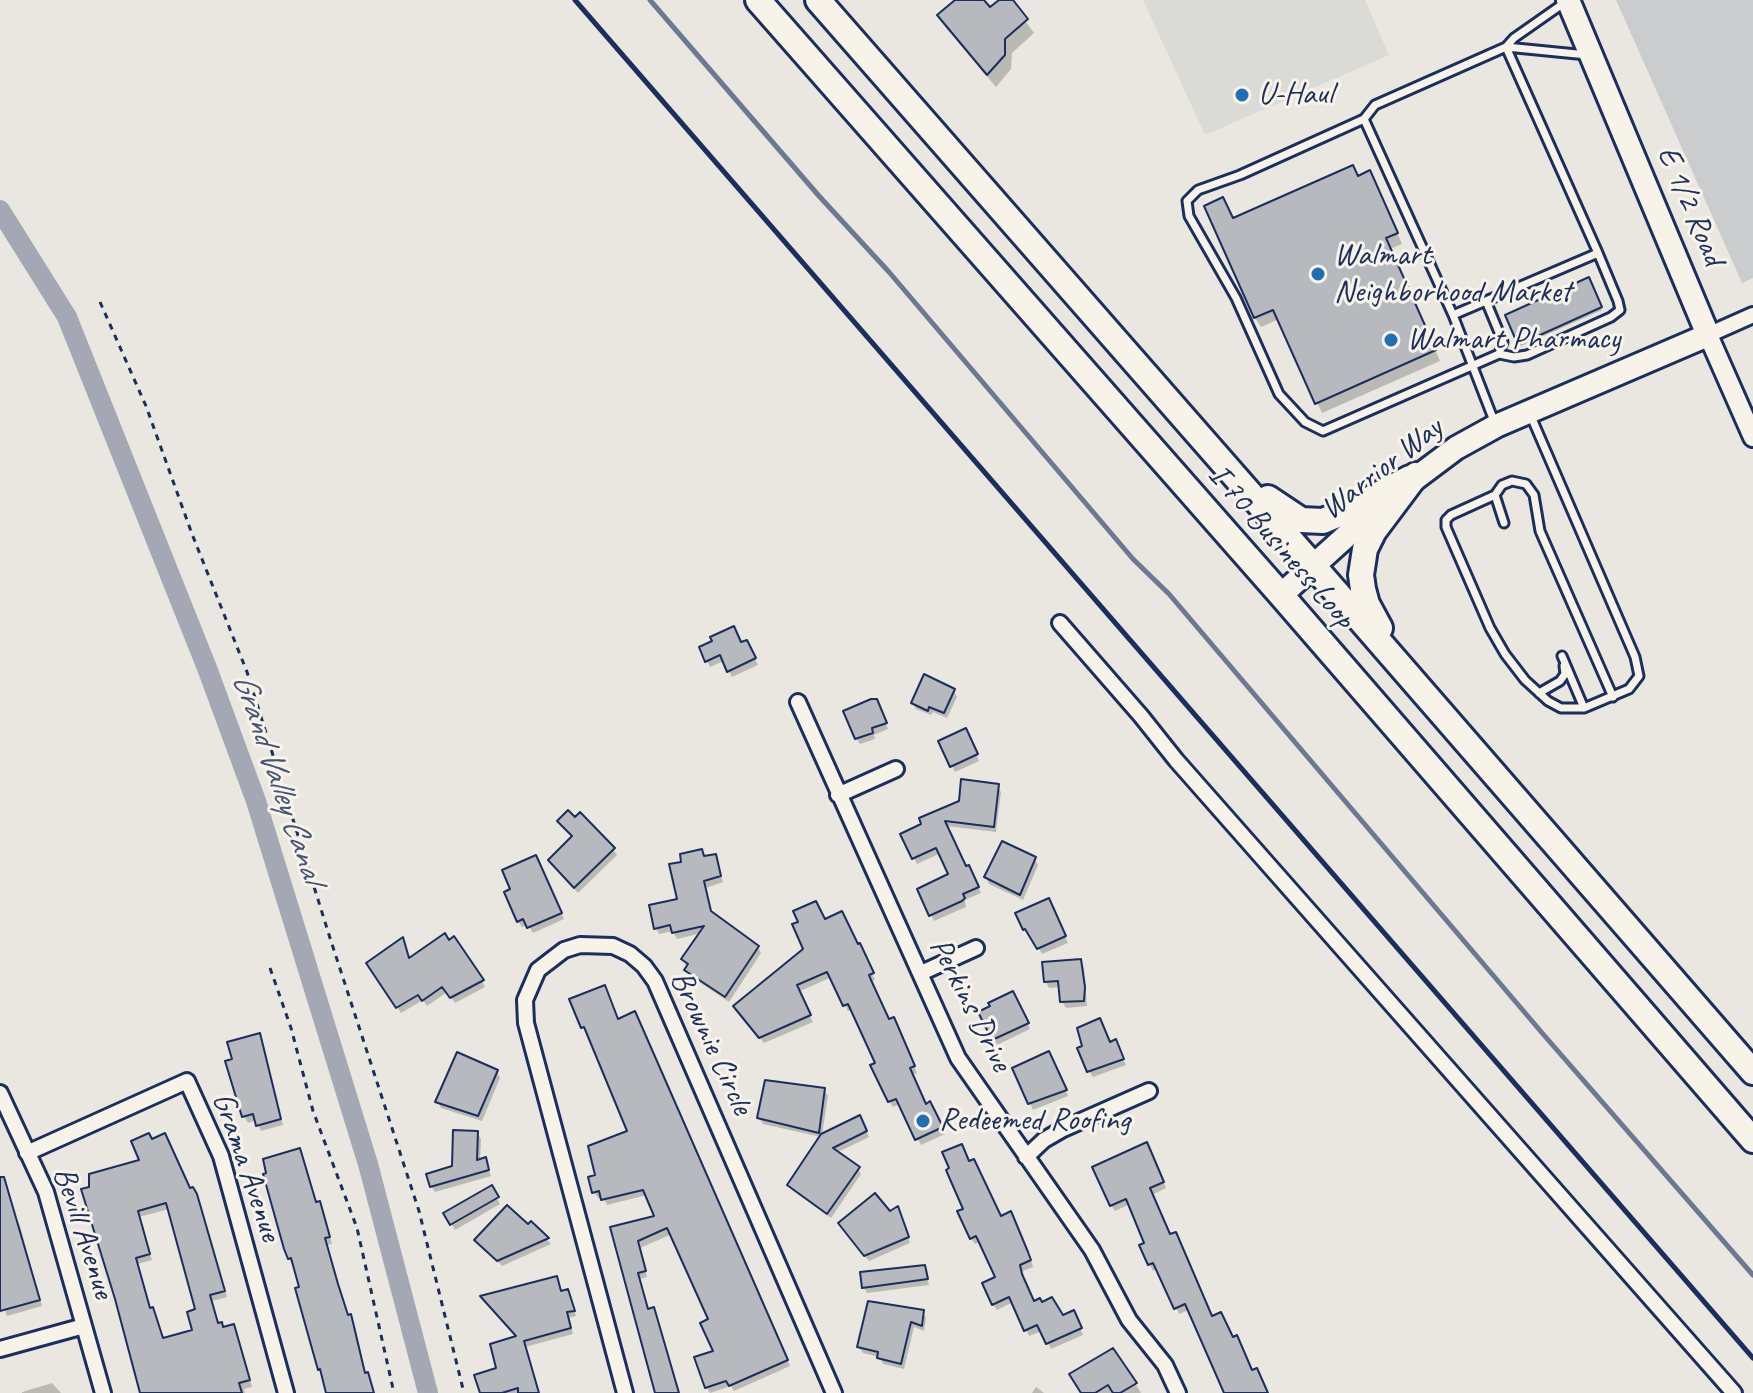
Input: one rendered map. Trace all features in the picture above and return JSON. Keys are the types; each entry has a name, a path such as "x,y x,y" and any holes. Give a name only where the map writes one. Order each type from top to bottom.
{"main road":[{"name":"I 70 Business Loop","path":"758,0 1281,595 1753,1140"},
{"name":"I 70 Business Loop","path":"818,0 1753,1072"},
{"name":"E 1/2 Road","path":"1568,0 1708,335"},
{"name":"Warrior Way","path":"1281,595 1416,475 1456,448 1496,426 1708,335"},
{"path":"1187,421 1263,495 1301,520 1312,522 1333,518 1416,475"},
{"path":"1416,475 1374,531 1365,549 1361,575 1367,604 1383,632 1446,718"}],"street":[{"name":"Warrior Way","path":"1708,335 1753,315"},
{"name":"E 1/2 Road","path":"1708,335 1753,437"},
{"path":"1060,623 1176,760 1734,1393"},
{"name":"Perkins Drive","path":"798,702 958,1058 1092,1250 1129,1320 1165,1365 1178,1393"},
{"path":"838,795 896,769"},
{"name":"Brownie Circle","path":"625,1393 526,1023 525,1000 538,970 564,950 580,945 613,946 630,954 655,981 834,1393"},
{"path":"921,973 976,948"},
{"name":"Grama Avenue","path":"27,1153 187,1081 221,1156 286,1393"},
{"path":"1026,1157 1044,1140 1063,1129 1149,1091"},
{"name":"Bevill Avenue","path":"0,1093 46,1192 103,1393"},
{"path":"0,1349 84,1326"}],"lane":[{"path":"1506,47 1598,253 1620,310 1527,355 1514,357 1499,354 1323,431 1305,422 1279,394 1236,298 1189,216 1187,201 1198,190 1240,175 1364,119 1375,105 1506,47 1568,0"},
{"path":"1506,47 1592,55"},
{"path":"1364,119 1453,315 1496,426"},
{"path":"1453,315 1598,253"},
{"path":"1486,301 1503,342 1499,354"},
{"path":"1529,412 1635,657 1639,676 1629,689 1613,697 1584,708 1561,708 1539,693 1505,654 1490,628 1446,527 1446,520 1451,515 1495,495 1502,485 1512,481 1526,484 1534,495 1540,531 1613,697"},
{"path":"1495,495 1504,523"},
{"path":"1539,693 1555,685 1565,674 1562,656 1584,708"}],"path":[{"path":"100,302 146,406 192,534 247,672 325,925 419,1211 464,1393"},
{"path":"270,968 291,1028 313,1111 357,1228 394,1393"}],"shaded area":[{"name":"U-Haul","path":"1143,0 1365,0 1389,55 1205,135"},
{"path":"1616,0 1753,0 1753,278 1742,283"}],"building":[{"path":"955,0 984,0 990,7 999,0 1013,0 1028,19 1005,39 1005,55 987,75 937,15"},
{"name":"Walmart Neighborhood Market","path":"1353,165 1358,176 1370,170 1398,233 1386,238 1436,350 1315,404 1273,310 1254,318 1204,206 1223,197 1233,218"},
{"path":"1589,277 1602,307 1518,345 1505,315"},
{"path":"734,626 741,642 747,640 756,658 727,672 720,655 705,662 699,647 712,641 710,637"},
{"path":"924,674 955,689 944,713 929,707 928,711 911,703"},
{"path":"877,699 887,723 872,728 873,733 855,739 843,711"},
{"path":"966,728 978,754 950,767 938,741"},
{"path":"961,779 999,784 994,827 945,821 979,887 963,894 965,898 962,901 929,916 917,889 948,874 936,848 912,859 900,834 921,824 919,818 959,801"},
{"path":"568,810 575,817 580,812 615,848 574,888 548,860 572,836 557,821"},
{"path":"1002,841 1036,857 1020,895 984,877"},
{"path":"702,849 704,856 716,854 721,876 704,881 711,911 759,946 725,997 684,970 688,964 681,959 704,926 672,933 670,925 654,929 649,905 677,899 669,864 681,862 680,854"},
{"path":"536,855 562,913 527,928 523,919 517,922 504,892 510,889 502,870"},
{"path":"1049,898 1066,936 1037,949 1015,913"},
{"path":"816,901 825,919 842,911 860,943 874,973 869,975 871,980 889,1019 894,1017 915,1066 910,1068 926,1104 930,1101 943,1127 915,1140 896,1099 888,1102 870,1065 875,1063 848,1004 843,1006 827,972 797,985 811,1015 759,1038 733,1006 803,949 792,924 798,922 793,911"},
{"path":"445,933 449,940 454,936 484,980 450,998 442,987 422,1001 418,995 396,1008 366,963 403,937 409,958"},
{"path":"1081,959 1084,1001 1060,1002 1058,981 1044,982 1042,962"},
{"path":"605,985 618,1019 635,1011 788,1360 729,1386 726,1381 705,1388 694,1357 713,1351 700,1323 708,1319 667,1228 638,1241 646,1271 638,1273 648,1309 654,1307 679,1393 655,1393 610,1227 654,1216 643,1190 601,1200 599,1191 592,1193 588,1177 595,1175 588,1146 627,1131 584,1027 581,1028 569,999"},
{"path":"1013,991 1029,1023 992,1040 978,1012 990,1006 988,1003"},
{"path":"1100,1018 1110,1042 1116,1039 1124,1059 1087,1072 1077,1048 1082,1046 1077,1028"},
{"path":"260,1033 281,1119 256,1126 253,1114 242,1117 225,1061 232,1059 227,1042"},
{"path":"1049,1051 1067,1090 1028,1104 1012,1068"},
{"path":"457,1052 498,1070 478,1116 435,1102"},
{"path":"765,1080 825,1088 819,1133 757,1118"},
{"path":"860,1115 867,1131 833,1148 860,1167 827,1214 787,1185 821,1134"},
{"path":"453,1130 478,1131 477,1160 486,1157 489,1170 430,1187 426,1174 452,1166"},
{"path":"149,1133 152,1139 165,1133 190,1188 193,1187 197,1194 225,1291 210,1295 218,1323 222,1322 223,1327 234,1324 250,1380 239,1383 242,1393 140,1393 81,1189 89,1187 89,1174 139,1160 131,1141","holes":["166,1203 195,1309 187,1312 192,1330 163,1338 153,1307 150,1308 136,1258 150,1254 138,1211"]},
{"path":"1147,1142 1164,1182 1150,1188 1170,1234 1176,1232 1212,1316 1221,1312 1233,1337 1237,1335 1252,1370 1257,1368 1268,1393 1224,1393 1185,1304 1174,1309 1153,1263 1148,1265 1139,1245 1144,1243 1126,1199 1110,1206 1092,1167"},
{"path":"962,1144 969,1161 974,1159 1001,1216 1011,1211 1031,1260 1020,1265 1034,1301 1040,1298 1042,1302 1052,1297 1063,1315 1074,1310 1082,1328 1046,1344 1037,1325 1024,1331 1009,1297 992,1305 982,1283 995,1277 976,1236 970,1239 957,1211 963,1209 946,1170 949,1168 942,1152"},
{"path":"300,1148 316,1202 320,1201 330,1237 325,1238 348,1315 351,1314 365,1373 368,1372 374,1393 326,1393 318,1370 295,1288 299,1287 291,1258 288,1259 284,1249 263,1174 266,1173 263,1159"},
{"path":"0,1177 4,1177 40,1300 0,1311"},
{"path":"492,1185 499,1197 450,1225 443,1213"},
{"path":"875,1193 890,1211 898,1206 909,1237 864,1256 838,1223"},
{"path":"507,1205 549,1238 497,1261 474,1240"},
{"path":"925,1265 928,1279 862,1288 860,1272"},
{"path":"557,1276 561,1291 568,1289 575,1311 567,1312 571,1328 524,1341 539,1393 518,1393 518,1388 502,1393 480,1393 474,1375 496,1368 490,1344 516,1336 480,1296"},
{"path":"868,1301 924,1310 922,1326 911,1322 901,1364 877,1358 878,1352 857,1347"},
{"path":"1113,1348 1137,1383 1120,1393 1113,1393 1108,1385 1095,1393 1081,1393 1069,1374"}],"waterway":[{"path":"650,0 819,196 889,272 1133,559 1169,594 1543,1034 1753,1275"},
{"name":"Grand Valley Canal","path":"0,210 67,317 207,668 256,801 368,1164 428,1393"}],"railway":[{"path":"575,0 1753,1358"}],"place":[{"name":"U-Haul","path":"1242,95"},
{"name":"Walmart Neighborhood Market","path":"1318,274"},
{"name":"Walmart Pharmacy","path":"1391,340"},
{"name":"Redeemed Roofing","path":"923,1121"}]}
